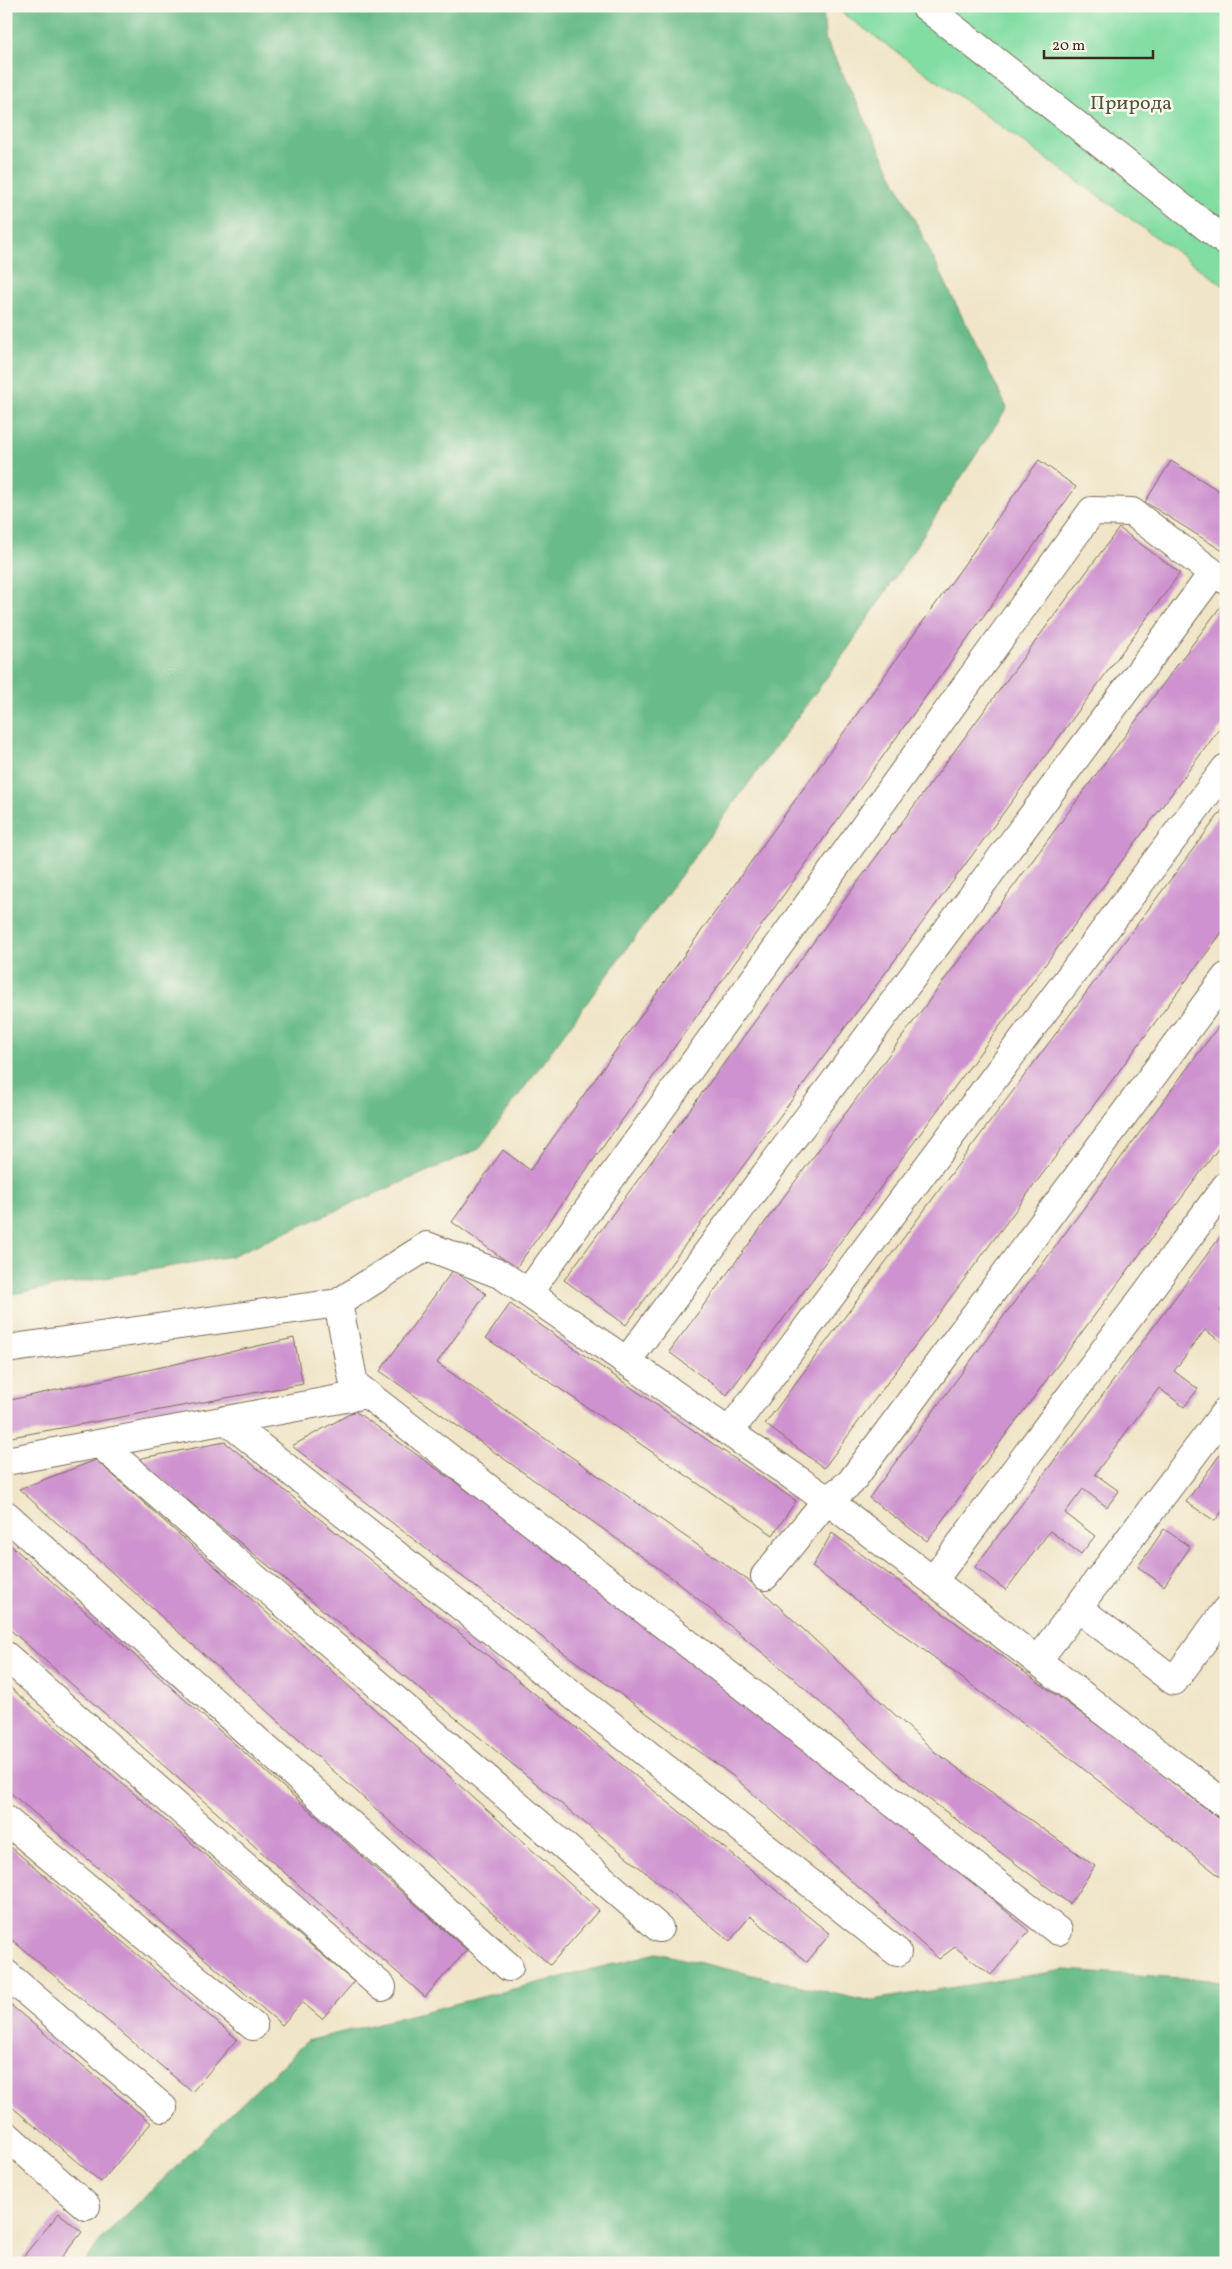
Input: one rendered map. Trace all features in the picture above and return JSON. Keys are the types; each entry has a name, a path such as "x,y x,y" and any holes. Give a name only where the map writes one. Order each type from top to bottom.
{"lane":[{"path":"925,6 1226,242"},
{"path":"528,1293 1092,511 1132,512 1219,576 626,1362"},
{"path":"729,1432 1226,768"},
{"path":"765,1576 827,1500 850,1483 1226,977"},
{"path":"933,1581 1226,1186"},
{"path":"6,1349 338,1303 427,1246 502,1275 827,1500 1226,1805"},
{"path":"338,1303 354,1384 1058,1931"},
{"path":"6,1461 367,1394"},
{"path":"1038,1661 1226,1411"},
{"path":"226,1420 897,1952"},
{"path":"100,1444 660,1928"},
{"path":"6,1515 509,1967"},
{"path":"1078,1608 1174,1681 1226,1610"},
{"path":"6,1656 382,1986"},
{"path":"6,1820 253,2026"},
{"path":"6,1974 162,2108"},
{"path":"6,2135 86,2206"}],"green space":[{"path":"6,6 823,6 825,38 1007,408 849,647 479,1149 231,1256 6,1295"},
{"name":"Природа","path":"838,6 1226,6 1226,287 838,10"},
{"path":"657,1953 866,2001 1065,1970 1226,1981 1226,2263 84,2263 102,2238 307,2041"}],"building":[{"path":"1039,460 1076,487 516,1268 452,1222 503,1150 530,1170"},
{"path":"1171,461 1226,495 1226,553 1145,502"},
{"path":"1119,528 1180,573 626,1325 564,1280"},
{"path":"1226,599 1226,720 727,1395 669,1352"},
{"path":"1226,805 1226,927 824,1468 765,1424"},
{"path":"1226,1016 1226,1138 927,1541 869,1498"},
{"path":"1226,1229 1226,1303 1220,1311 1226,1315 1226,1345 1205,1330 1174,1371 1198,1389 1184,1407 1159,1388 1095,1474 1119,1491 1107,1507 1083,1489 1065,1513 1095,1536 1081,1554 1050,1531 1006,1590 975,1567"},
{"path":"453,1270 486,1294 437,1363 759,1588 935,1752 1095,1866 1070,1904 918,1791 793,1678 675,1580 380,1371"},
{"path":"510,1304 796,1501 773,1535 486,1338"},
{"path":"294,1338 303,1384 6,1438 6,1401"},
{"path":"355,1411 756,1695 1029,1931 991,1975 955,1947 939,1959 733,1776 524,1624 292,1446"},
{"path":"225,1442 830,1934 807,1962 750,1916 730,1941 137,1459"},
{"path":"1226,1446 1226,1506 1215,1521 1186,1502"},
{"path":"96,1460 599,1910 550,1965 19,1489"},
{"path":"1164,1529 1190,1547 1164,1586 1138,1567"},
{"path":"832,1533 1114,1737 1226,1824 1226,1881 1067,1756 812,1567"},
{"path":"6,1541 467,1950 425,1997 6,1626"},
{"path":"6,1684 354,1982 322,2019 302,2002 282,2025 6,1789"},
{"path":"6,1843 237,2039 192,2092 6,1935"},
{"path":"6,2001 151,2123 101,2182 6,2102"},
{"path":"59,2213 82,2232 57,2263 28,2263 22,2258"}]}
